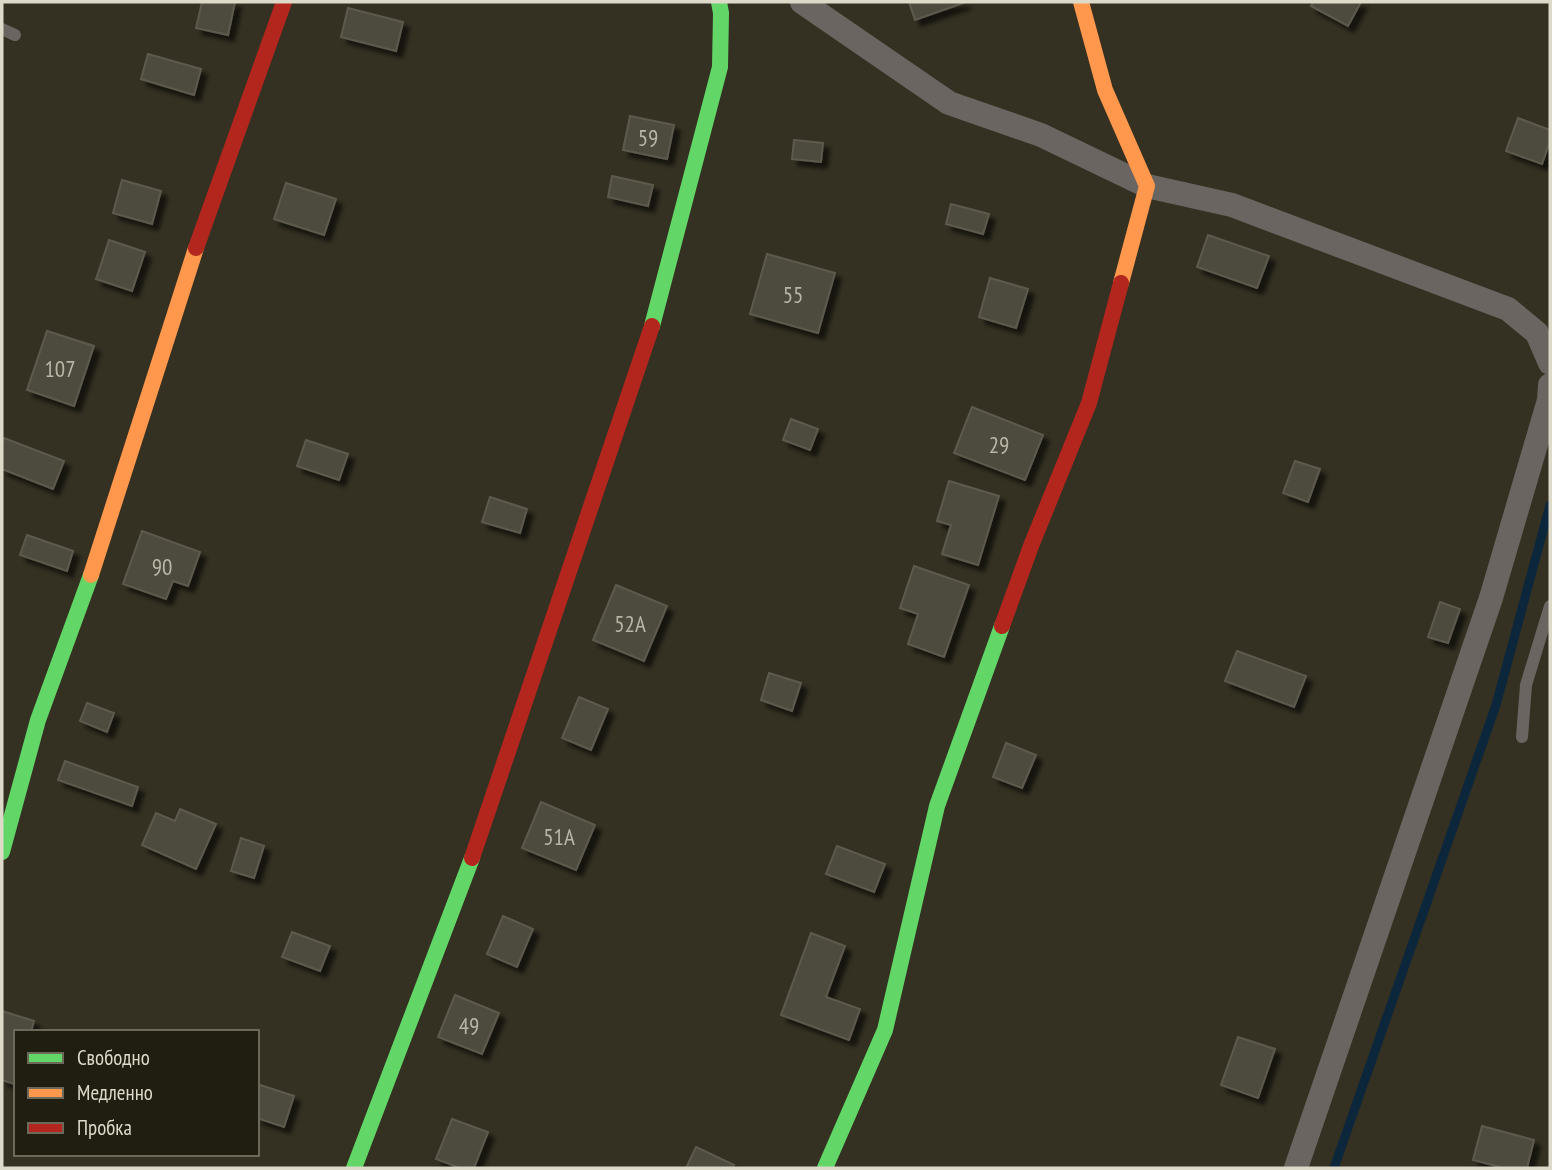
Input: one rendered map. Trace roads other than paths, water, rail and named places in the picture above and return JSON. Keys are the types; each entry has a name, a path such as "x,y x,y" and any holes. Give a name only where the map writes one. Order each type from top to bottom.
{"street":[{"path":"2,852 38,720 97,558 192,260 284,2"},
{"path":"354,1168 484,826 650,335 720,67 719,2"},
{"path":"802,2 949,103 1041,135 1147,186 1232,205 1508,309 1537,333 1550,363"},
{"path":"825,1168 885,1030 937,806 1031,546 1089,403 1147,186 1105,90 1081,2"},
{"path":"1296,1168 1491,598 1549,400 1550,385"}],"lane":[{"path":"2,29 15,35"},
{"path":"1522,737 1526,685 1550,606"}],"waterway":[{"path":"1334,1168 1496,705 1550,505"}]}
